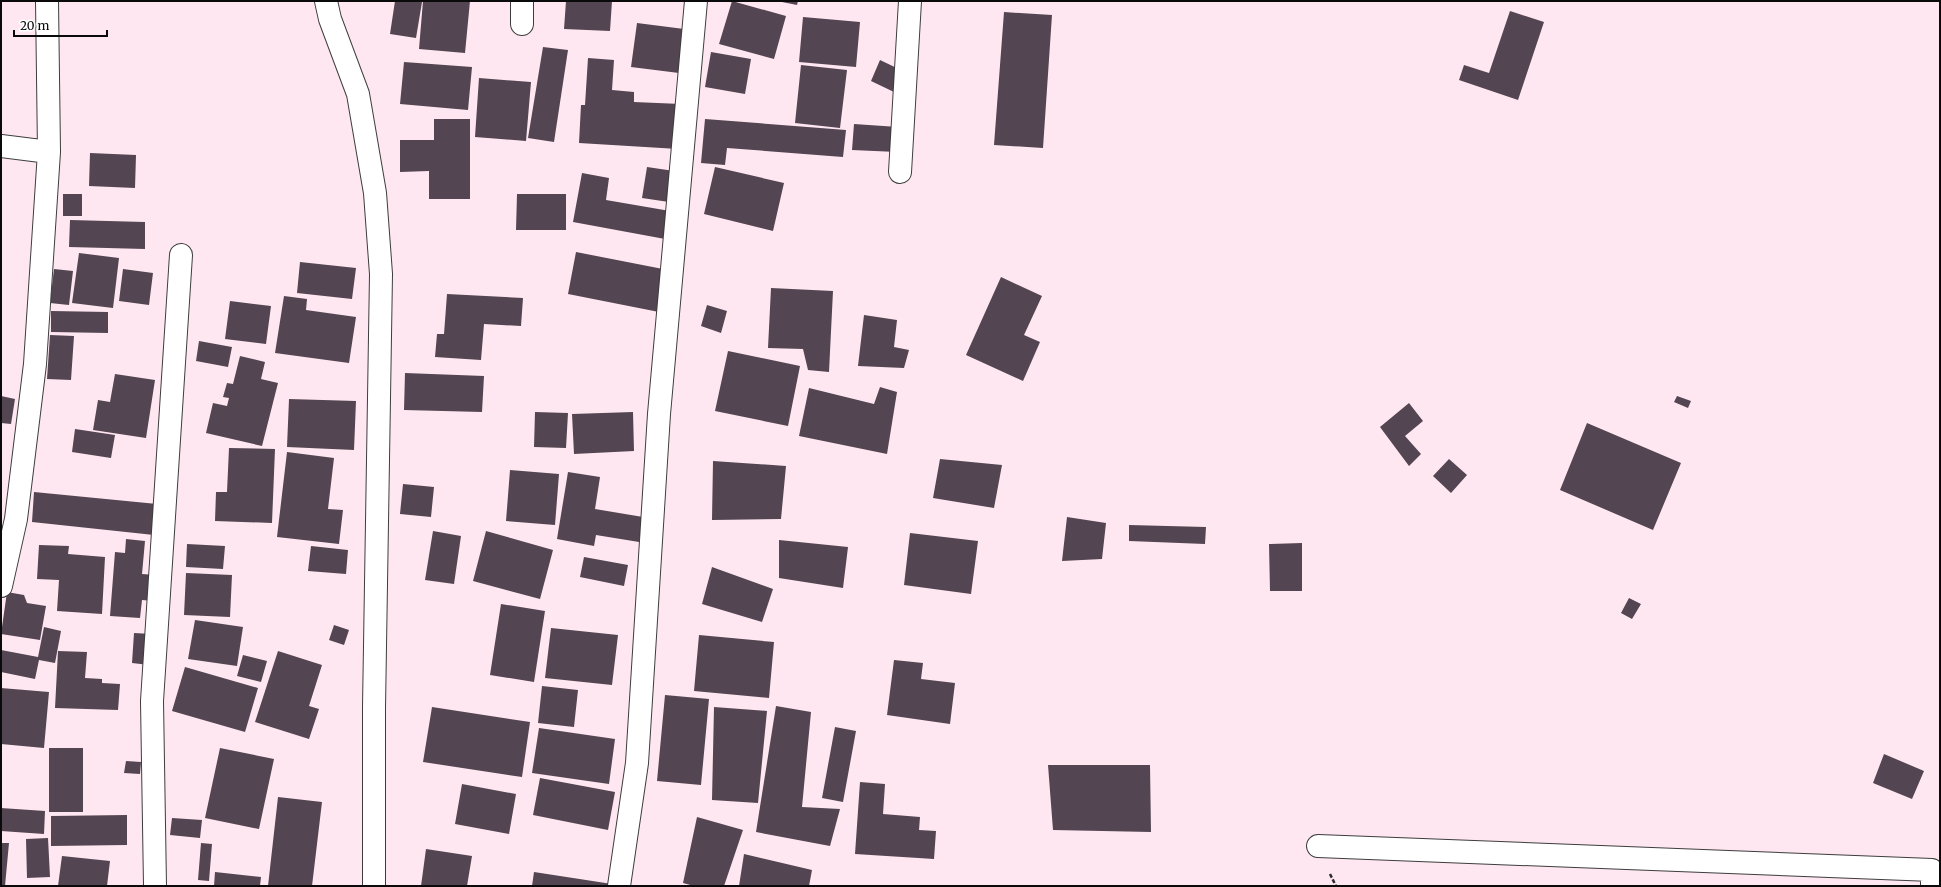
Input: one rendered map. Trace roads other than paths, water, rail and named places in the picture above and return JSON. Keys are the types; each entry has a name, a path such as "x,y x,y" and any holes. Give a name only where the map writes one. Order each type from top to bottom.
{"street":[{"path":"1,586 16,518 35,364 50,152 47,1"},
{"path":"326,1 330,19 358,94 375,193 381,274 374,708 374,886"},
{"path":"522,1 522,24"},
{"path":"619,886 637,763 659,414 696,1"},
{"path":"900,172 910,1"},
{"path":"1,146 50,152"},
{"path":"155,886 152,701 181,255"},
{"path":"1318,846 1932,870 1932,886"}]}
